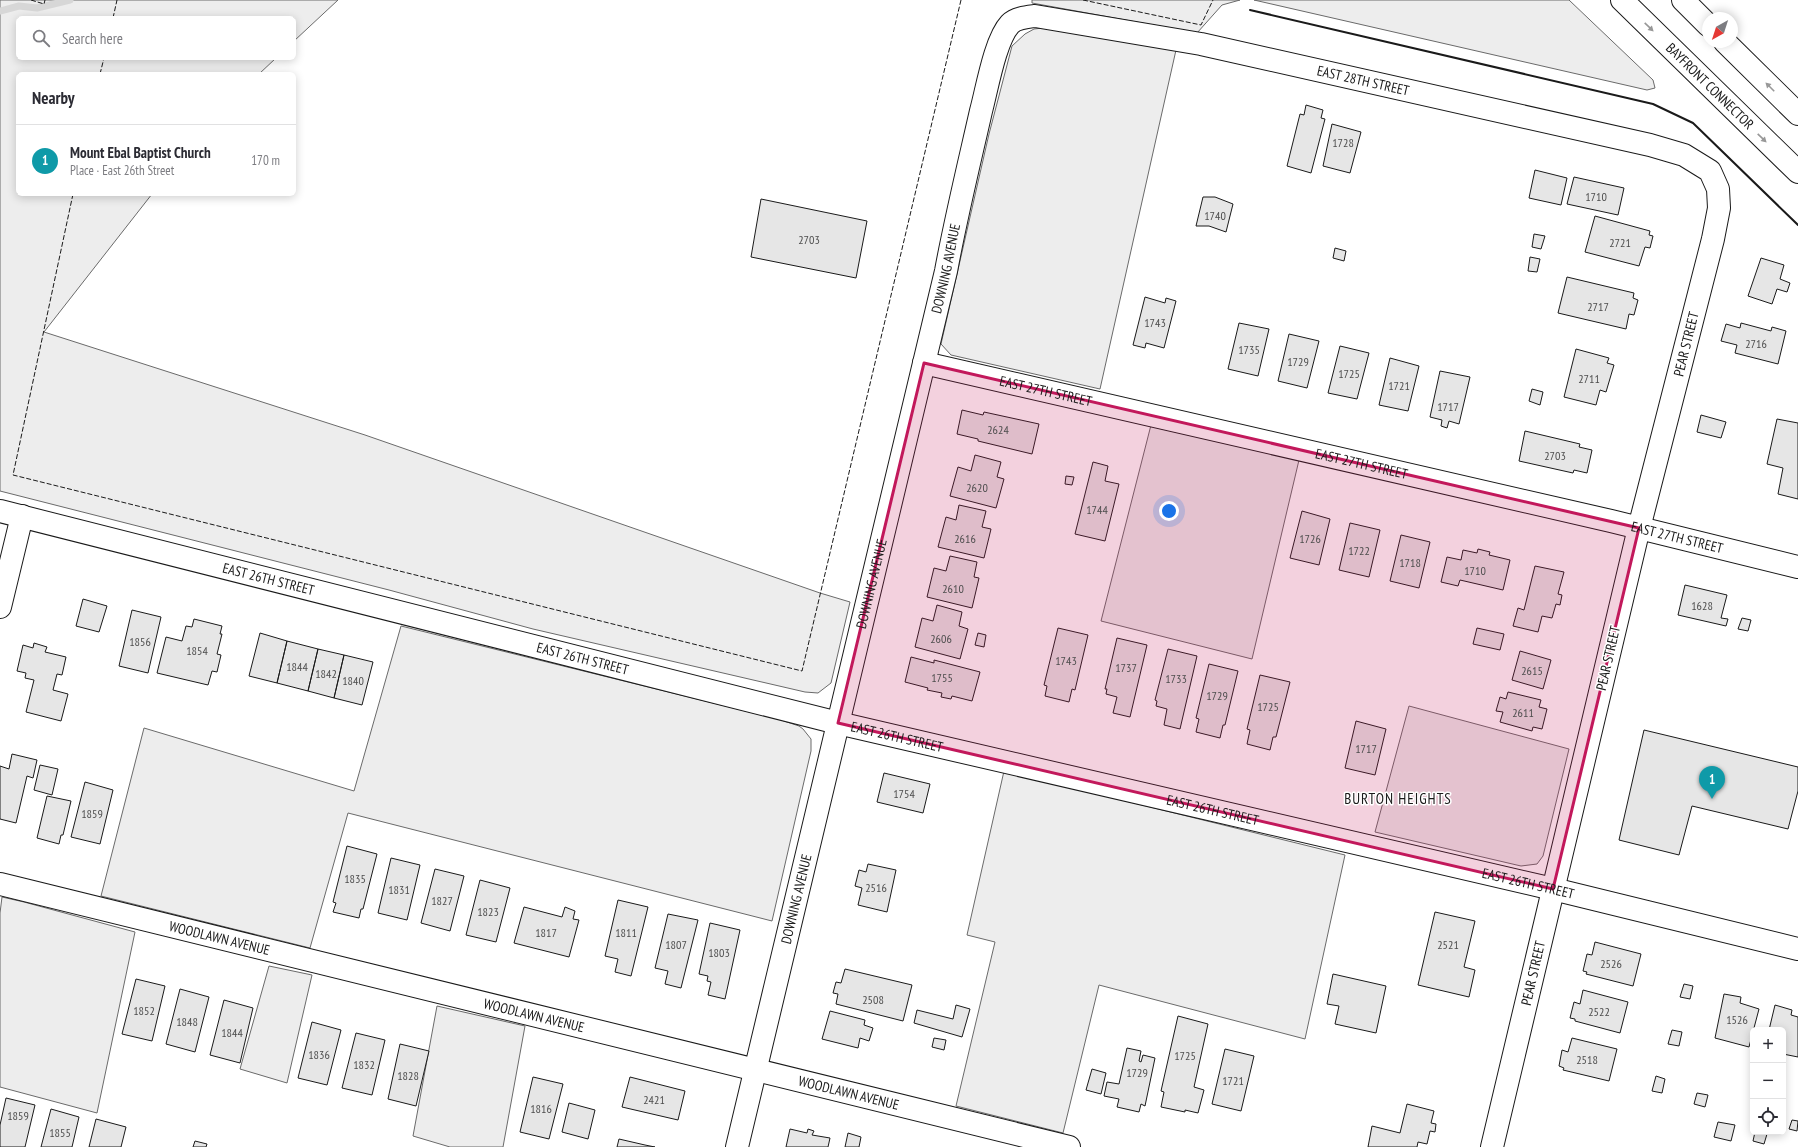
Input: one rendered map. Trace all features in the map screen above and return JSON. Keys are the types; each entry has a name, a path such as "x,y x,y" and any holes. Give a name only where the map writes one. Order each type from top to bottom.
{"main road":[{"name":"BAYFRONT CONNECTOR","path":"1622,0 1798,172"},
{"path":"1683,0 1702,19"},
{"name":"EAST 28TH STREET","path":"1010,23 1026,17 1035,16 1201,44 1650,145 1684,155 1710,171"},
{"name":"DOWNING AVENUE","path":"737,1147 924,363 990,72 1001,40 1010,23"},
{"path":"1731,48 1798,114"},
{"name":"PEAR STREET","path":"1492,1147 1639,528 1713,239 1719,208 1718,189 1710,171"},
{"name":"EAST 27TH STREET","path":"924,363 1639,528 1798,567"},
{"name":"EAST 26TH STREET","path":"0,511 838,722 1553,889 1798,949"},
{"path":"0,607 22,516"},
{"name":"WOODLAWN AVENUE","path":"0,884 1069,1147"}],"highlighted area":[{"path":"924,363 1639,528 1553,889 838,723"}],"shaded area":[{"path":"0,0 338,0 296,39 296,16 16,16 16,60 274,60 261,72 16,72 16,196 150,196 44,332 365,435 820,593 850,602 831,683 818,693 805,692 533,629 389,590 0,491"},
{"path":"1032,0 1240,0 1222,5 1197,33 1032,3"},
{"path":"1254,0 1569,0 1653,80 1655,88 1647,90"},
{"path":"1043,28 1176,50 1100,389 951,355 941,344 989,134 1012,46 1025,34 1034,29"},
{"path":"1151,425 1299,460 1252,659 1101,621"},
{"path":"401,626 778,719 799,726 803,729 811,739 811,751 772,921 348,813 310,948 101,896 144,728 354,791"},
{"path":"1409,706 1569,749 1543,856 1537,864 1521,866 1375,832"},
{"path":"1004,771 1345,855 1305,1039 1099,985 1063,1133 956,1106 995,942 967,935"},
{"path":"2,897 135,932 97,1113 0,1087 0,913"},
{"path":"269,966 312,975 287,1083 240,1069"},
{"path":"437,1006 525,1026 503,1147 450,1147 413,1136"}],"building":[{"path":"1306,105 1323,110 1321,118 1325,119 1311,173 1287,166 1300,114 1304,115"},
{"path":"1332,124 1361,132 1350,173 1323,166"},
{"path":"1535,170 1567,178 1561,205 1529,198"},
{"path":"1574,177 1624,188 1618,215 1567,204"},
{"path":"1203,197 1215,197 1233,204 1226,232 1209,226 1196,226"},
{"path":"761,199 867,221 856,278 751,257"},
{"path":"1595,216 1650,231 1649,235 1653,236 1650,248 1645,247 1639,266 1585,252"},
{"path":"1534,234 1545,236 1541,249 1532,247"},
{"path":"1335,248 1346,251 1344,261 1333,258"},
{"path":"1530,257 1540,259 1537,272 1528,271"},
{"path":"1761,258 1784,265 1780,279 1790,283 1787,292 1777,289 1772,304 1748,296"},
{"path":"1567,277 1634,293 1633,298 1638,300 1634,315 1629,314 1626,329 1558,313"},
{"path":"1145,297 1165,303 1166,298 1176,301 1164,348 1146,343 1145,348 1133,345"},
{"path":"1239,323 1269,329 1258,376 1228,369"},
{"path":"1741,323 1771,331 1772,327 1786,331 1778,364 1735,353 1737,345 1721,341 1726,324 1740,328"},
{"path":"1289,334 1319,341 1307,388 1278,381"},
{"path":"1340,346 1369,353 1357,399 1328,393"},
{"path":"1576,349 1609,358 1607,363 1614,365 1606,392 1600,390 1596,405 1564,397"},
{"path":"1390,358 1419,366 1408,411 1379,405"},
{"path":"1440,371 1470,377 1459,424 1449,421 1447,428 1441,426 1442,420 1430,417"},
{"path":"1532,389 1543,392 1540,405 1529,401"},
{"path":"962,410 983,415 984,412 1039,424 1032,454 978,441 978,439 957,434"},
{"path":"1701,415 1726,422 1721,438 1697,432"},
{"path":"1777,419 1798,423 1798,499 1778,494 1783,468 1767,464"},
{"path":"1525,431 1580,444 1579,447 1592,450 1587,473 1574,470 1573,473 1519,461"},
{"path":"975,455 1001,462 997,477 1004,479 996,508 950,496 958,467 971,471"},
{"path":"1093,462 1108,466 1105,481 1119,484 1105,541 1075,534"},
{"path":"1066,476 1074,477 1072,485 1065,484"},
{"path":"959,505 986,511 982,527 991,529 984,558 938,547 946,517 956,520"},
{"path":"1302,511 1330,519 1319,565 1290,558"},
{"path":"1350,523 1380,530 1369,577 1339,570"},
{"path":"1401,535 1430,542 1419,588 1390,581"},
{"path":"1478,549 1490,552 1489,555 1510,560 1503,590 1460,580 1458,586 1441,582 1447,557 1461,560 1463,550 1477,553"},
{"path":"950,556 977,562 974,577 979,578 972,608 927,597 934,568 946,571"},
{"path":"1535,566 1564,572 1558,594 1562,595 1560,605 1556,604 1552,618 1542,616 1538,632 1513,626 1518,608 1524,610"},
{"path":"1685,585 1727,595 1721,618 1728,619 1726,626 1678,615"},
{"path":"83,599 107,606 99,632 76,626"},
{"path":"937,605 962,612 959,626 968,629 960,659 915,647 922,618 933,621"},
{"path":"132,610 161,617 148,673 119,666"},
{"path":"1742,618 1751,620 1748,631 1738,629"},
{"path":"194,619 222,626 220,634 222,634 217,654 221,655 217,672 212,671 208,685 157,673 166,637 182,641 186,626 192,627"},
{"path":"1058,628 1088,635 1075,690 1072,689 1069,702 1045,696 1047,686 1044,685"},
{"path":"1477,628 1504,634 1500,650 1473,644"},
{"path":"260,633 287,641 277,683 249,676"},
{"path":"978,633 986,635 984,647 975,645"},
{"path":"1117,638 1147,645 1130,717 1113,713 1117,697 1106,694 1107,689 1105,689"},
{"path":"287,641 318,649 308,691 277,683"},
{"path":"34,643 47,647 45,652 66,657 62,675 57,674 53,690 68,694 61,721 26,712 34,680 25,678 26,673 17,671 23,645 33,648"},
{"path":"318,649 344,655 334,698 308,691"},
{"path":"1168,649 1197,656 1180,729 1164,725 1167,709 1156,706 1157,701 1155,700"},
{"path":"1520,651 1551,660 1543,689 1512,680"},
{"path":"344,655 373,662 362,705 334,698"},
{"path":"911,657 934,663 934,660 980,672 972,701 952,696 951,699 941,697 942,693 927,690 928,688 905,682"},
{"path":"1209,664 1238,671 1225,725 1223,725 1220,738 1196,732 1199,719 1196,718"},
{"path":"1260,675 1290,682 1276,737 1273,737 1270,750 1247,744 1250,730 1247,729"},
{"path":"1508,692 1541,700 1539,707 1547,709 1542,729 1533,727 1532,731 1500,722 1503,712 1496,711 1500,697 1506,699"},
{"path":"1356,721 1386,729 1375,775 1345,768"},
{"path":"1644,730 1798,767 1798,791 1788,829 1692,806 1679,855 1619,840"},
{"path":"12,754 37,760 33,778 27,776 16,823 0,819 0,766 9,769"},
{"path":"40,765 58,769 52,795 34,790"},
{"path":"884,773 930,784 923,813 877,802"},
{"path":"85,782 113,790 100,844 71,837"},
{"path":"47,796 71,801 63,835 61,835 59,844 37,838"},
{"path":"347,846 377,854 363,909 361,909 359,918 333,912 336,903 333,902"},
{"path":"391,858 420,865 407,920 378,913"},
{"path":"868,864 896,870 887,912 858,905 862,888 855,886 859,870 866,872"},
{"path":"435,869 464,876 450,931 421,923"},
{"path":"480,880 510,888 496,942 466,935"},
{"path":"618,900 648,907 631,976 615,972 618,959 605,956"},
{"path":"524,907 562,917 565,907 575,911 573,919 579,920 569,957 514,943"},
{"path":"1435,912 1475,921 1464,967 1475,970 1469,997 1418,985"},
{"path":"668,914 698,920 681,988 665,984 668,971 655,968"},
{"path":"710,923 740,930 725,999 708,995 711,982 707,981 708,976 699,974"},
{"path":"1595,942 1641,954 1633,986 1586,974 1587,972 1583,971 1587,954 1592,955"},
{"path":"845,969 912,985 903,1021 836,1004 838,994 833,993 836,982 841,983"},
{"path":"1333,974 1386,986 1376,1033 1335,1024 1339,1006 1327,1004"},
{"path":"136,979 165,986 152,1041 122,1034"},
{"path":"1684,984 1693,986 1690,999 1680,997"},
{"path":"180,989 209,997 195,1052 166,1044"},
{"path":"1583,990 1628,1002 1620,1033 1575,1021 1575,1019 1570,1018 1574,1002 1580,1004"},
{"path":"1724,994 1741,997 1740,1003 1759,1009 1754,1027 1750,1027 1749,1047 1715,1038"},
{"path":"224,1000 253,1008 240,1063 210,1055"},
{"path":"956,1005 970,1009 962,1037 914,1023 917,1010 953,1019"},
{"path":"1775,1005 1792,1010 1791,1015 1798,1017 1798,1057 1786,1055 1786,1027 1770,1027"},
{"path":"830,1011 865,1020 864,1025 873,1028 869,1041 860,1038 858,1048 822,1039"},
{"path":"1178,1016 1208,1024 1194,1087 1204,1090 1198,1113 1161,1107 1164,1092 1161,1091"},
{"path":"312,1022 341,1030 327,1085 298,1078"},
{"path":"1672,1030 1682,1032 1679,1046 1668,1044"},
{"path":"356,1033 385,1040 372,1095 342,1088"},
{"path":"934,1038 946,1040 944,1050 932,1047"},
{"path":"1572,1038 1617,1049 1609,1081 1563,1070 1564,1068 1559,1066 1562,1050 1568,1052"},
{"path":"400,1044 429,1051 416,1106 388,1099"},
{"path":"1127,1048 1141,1051 1139,1061 1141,1062 1143,1055 1155,1058 1145,1106 1141,1104 1139,1112 1117,1107 1119,1099 1104,1096 1107,1082 1119,1084"},
{"path":"1225,1049 1254,1056 1241,1111 1212,1104"},
{"path":"1092,1069 1106,1073 1101,1094 1086,1090"},
{"path":"1656,1076 1665,1079 1662,1093 1652,1091"},
{"path":"533,1077 563,1084 549,1139 520,1132"},
{"path":"630,1077 685,1091 678,1120 622,1107"},
{"path":"1697,1093 1708,1095 1705,1107 1694,1104"},
{"path":"6,1098 35,1105 25,1147 0,1147 0,1125"},
{"path":"569,1103 595,1110 588,1139 562,1132"},
{"path":"1407,1104 1434,1111 1431,1123 1436,1124 1435,1132 1430,1131 1427,1144 1418,1142 1417,1147 1368,1147 1372,1126 1400,1133"},
{"path":"51,1109 79,1117 72,1147 41,1147"},
{"path":"96,1119 126,1127 121,1147 89,1147"},
{"path":"1792,1120 1798,1121 1797,1131 1789,1129"},
{"path":"1718,1122 1735,1125 1731,1141 1714,1137"},
{"path":"790,1129 807,1133 808,1129 814,1131 812,1135 830,1138 828,1147 786,1147"},
{"path":"848,1133 861,1137 859,1147 845,1147"},
{"path":"1754,1135 1767,1135 1764,1144 1753,1141"},
{"path":"619,1139 645,1145 655,1147 617,1147"},
{"path":"195,1141 207,1144 206,1147 193,1147"}],"waterway":[{"path":"0,11 19,6 37,8 70,0"}],"fence":[{"path":"31,0 44,4 45,0"},
{"path":"113,16 117,0"},
{"path":"73,196 13,475 802,671 961,0"},
{"path":"1083,0 1201,25 1213,0"},
{"path":"100,72 104,60"}],"wall":[{"path":"1250,10 1653,104 1693,123 1798,225"}],"place":[{"name":"Mount Ebal Baptist Church","path":"1712,799"}],"district":[{"name":"BURTON HEIGHTS","path":"1398,798"}]}
